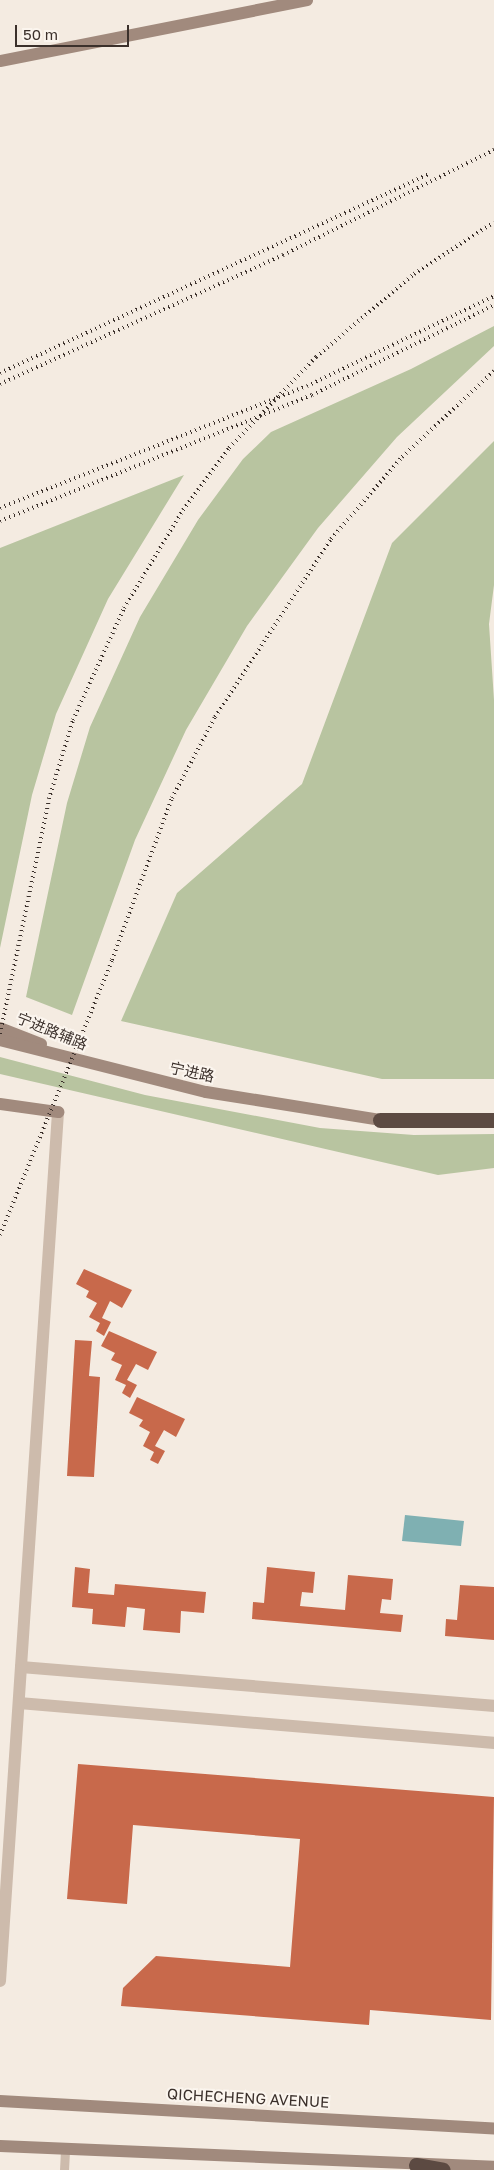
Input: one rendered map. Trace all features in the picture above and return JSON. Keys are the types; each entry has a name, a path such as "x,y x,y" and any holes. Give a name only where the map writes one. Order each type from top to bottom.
{"highway":[{"path":"380,1120 494,1120"},
{"path":"416,2165 443,2170"}],"main road":[{"path":"0,61 307,0"},
{"name":"宁进路辅路","path":"0,1028 92,1065"},
{"name":"宁进路","path":"0,1040 92,1065 206,1092 380,1120"},
{"path":"0,1104 58,1112"},
{"name":"QICHECHENG AVENUE","path":"0,2101 494,2129"},
{"path":"0,2146 494,2167"}],"street":[{"path":"0,1981 58,1112"},
{"path":"21,1667 494,1706"},
{"path":"18,1703 494,1743"}],"lane":[{"path":"64,2170 66,2150"}],"green space":[{"path":"494,326 494,346 397,437 318,528 247,626 186,730 135,840 72,1015 26,997 67,803 90,727 140,617 198,520 243,459 271,432 411,369"},
{"path":"494,441 494,585 489,624 494,700 494,1079 382,1079 121,1021 177,893 302,784 392,543"},
{"path":"184,475 108,599 56,714 32,795 0,948 0,548"},
{"path":"0,1057 145,1095 320,1128 414,1135 494,1134 494,1168 438,1175 0,1074"}],"water":[{"path":"405,1515 464,1521 461,1546 402,1541"}],"building":[{"path":"84,1269 132,1290 122,1308 110,1301 102,1318 111,1322 104,1336 96,1331 100,1323 89,1317 97,1303 86,1297 89,1291 76,1284"},
{"path":"109,1331 157,1352 148,1370 136,1364 127,1380 137,1385 130,1398 122,1393 126,1385 115,1380 122,1365 111,1360 115,1353 101,1346"},
{"path":"75,1340 92,1341 89,1376 100,1377 94,1477 67,1476"},
{"path":"137,1397 185,1419 176,1437 164,1430 155,1446 165,1451 158,1464 150,1460 154,1452 143,1446 150,1432 139,1426 143,1420 129,1413"},
{"path":"75,1567 90,1569 88,1593 114,1595 115,1584 206,1592 204,1613 181,1611 180,1633 143,1630 145,1609 127,1607 125,1627 92,1624 93,1609 72,1607"},
{"path":"267,1567 315,1572 313,1593 302,1592 300,1606 345,1610 348,1575 393,1579 391,1600 382,1599 380,1613 403,1615 401,1632 252,1619 253,1602 264,1603"},
{"path":"460,1585 494,1587 494,1640 445,1636 446,1619 457,1620"},
{"path":"78,1764 494,1797 491,2020 370,2010 369,2025 121,2006 123,1988 156,1956 290,1967 300,1839 133,1825 127,1904 67,1899"}],"railway":[{"path":"0,384 283,255 494,150"},
{"path":"0,373 429,174"},
{"path":"0,1034 49,799 73,720 124,608 183,510 229,448 316,357 414,274 494,222"},
{"path":"0,508 307,386 494,296"},
{"path":"0,521 312,395 494,305"},
{"path":"0,1235 112,960 172,798 215,717 331,539 402,457 494,371"}]}
